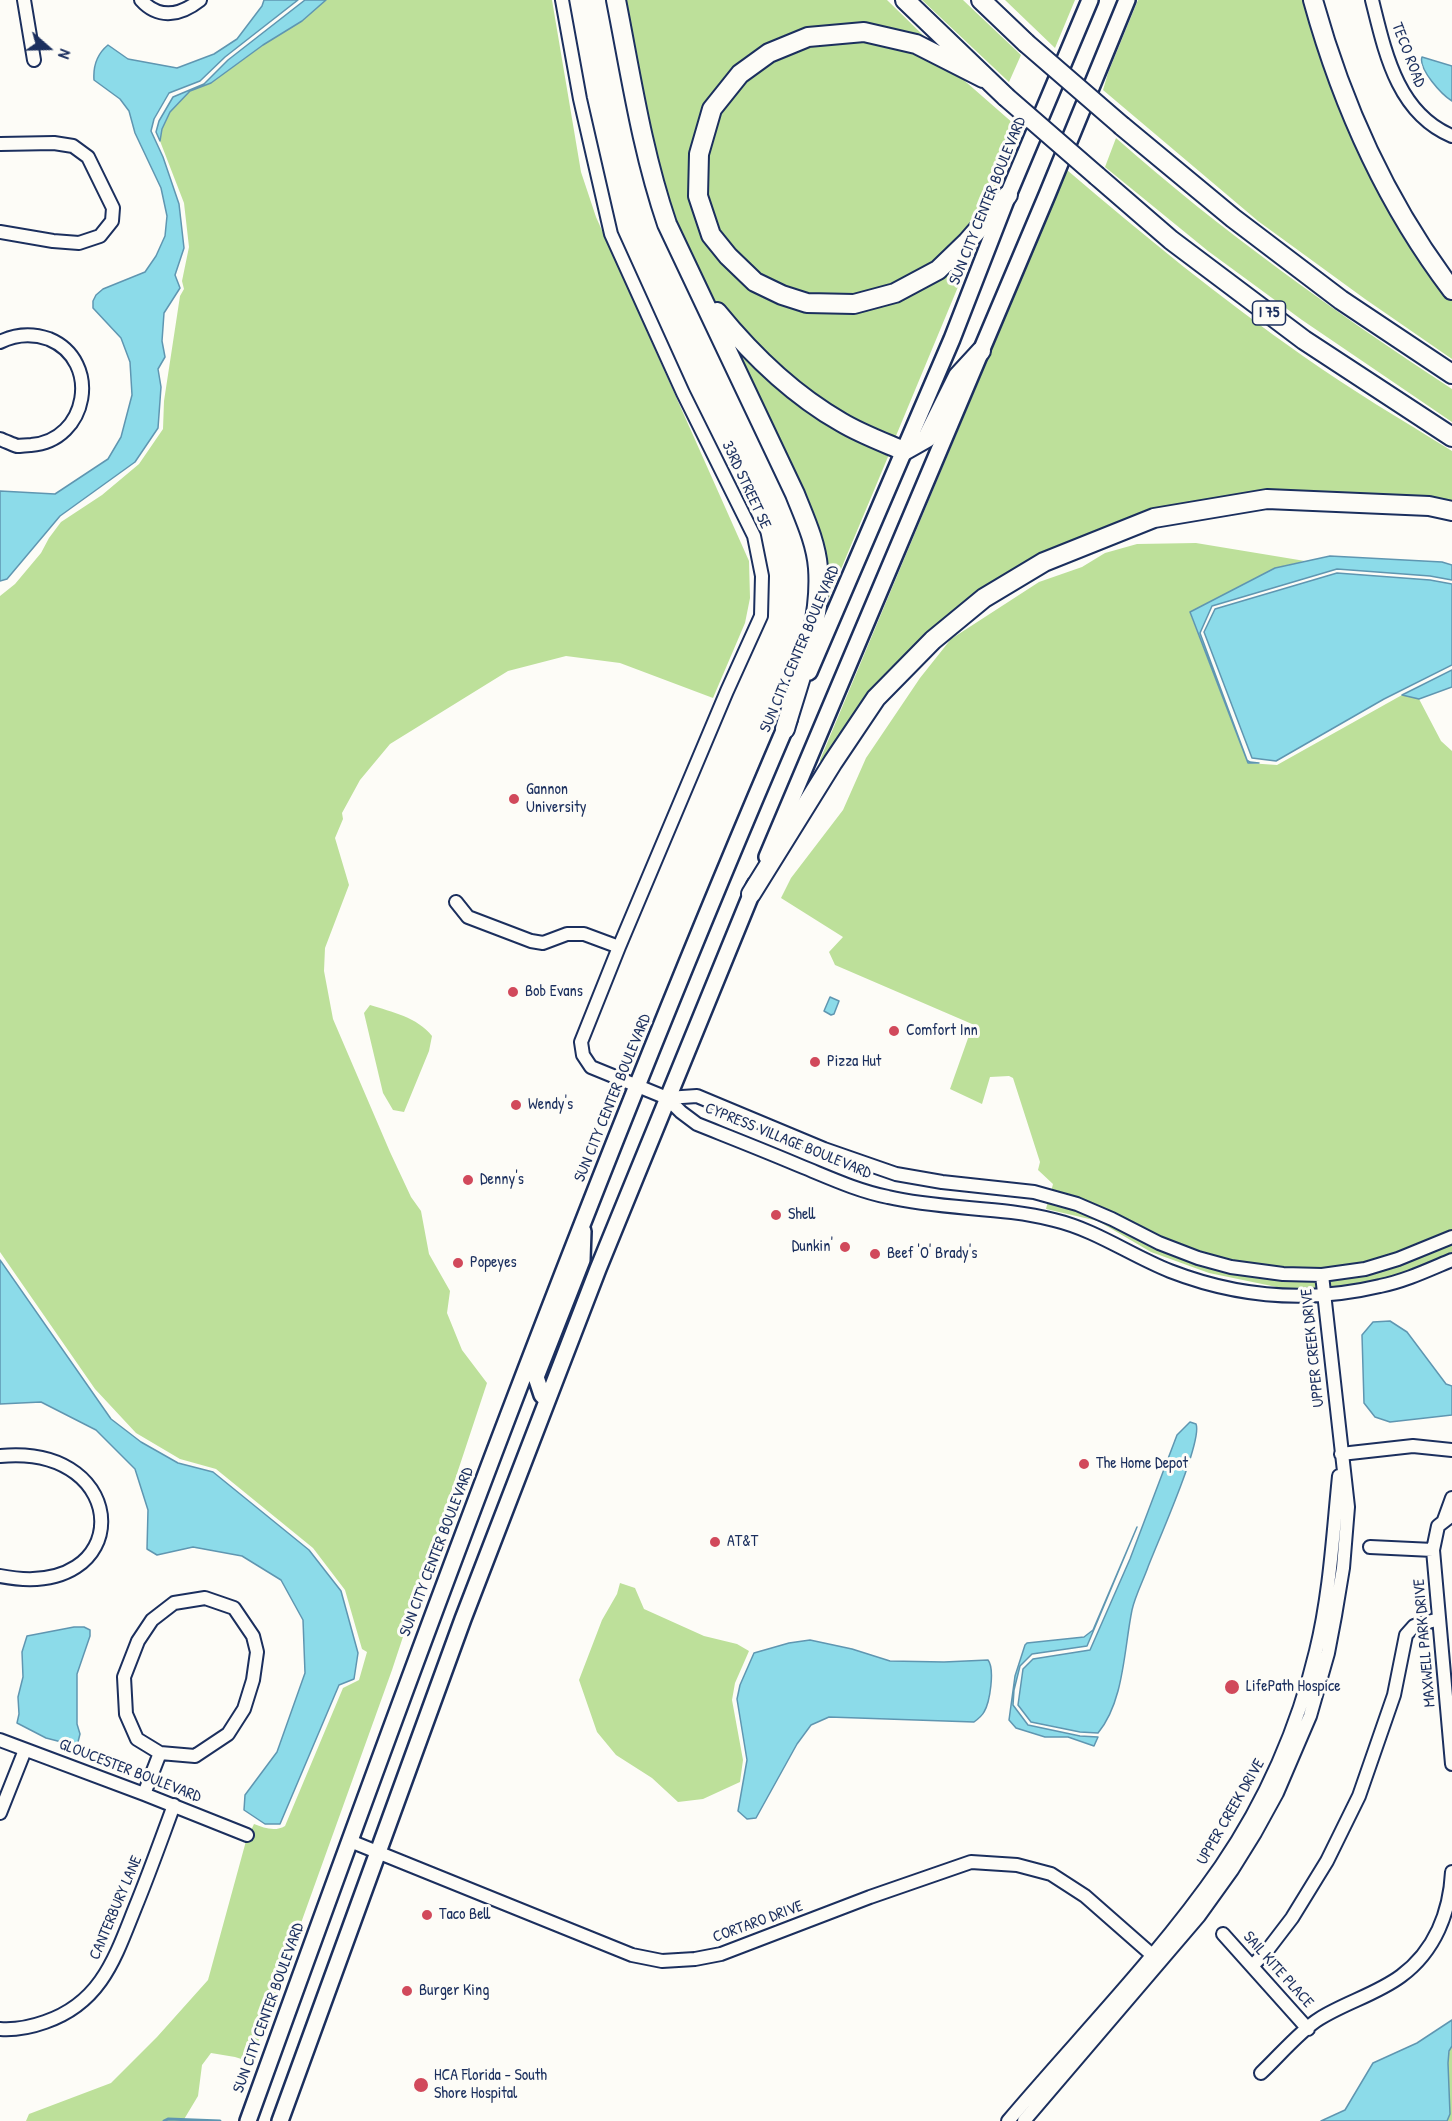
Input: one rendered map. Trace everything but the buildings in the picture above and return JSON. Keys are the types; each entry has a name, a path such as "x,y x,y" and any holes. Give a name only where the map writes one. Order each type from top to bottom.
{"highway":[{"path":"616,0 641,131 653,183 667,224 795,494 810,531 818,568 816,622 785,729"},
{"name":"I 75","path":"905,0 984,78 1171,240 1304,340 1452,436"},
{"path":"981,0 1026,43 1233,218 1341,300 1452,375"},
{"path":"1313,0 1337,77 1367,151 1410,230 1452,290"},
{"path":"984,78 916,44 864,32 808,37 769,53 740,74 712,109 699,154 698,196 711,235 728,256 755,282 782,296 807,303 854,304 896,293 938,270 967,242 1008,195"},
{"path":"697,287 738,339 776,376 841,423 904,451 927,438 958,376 981,351"},
{"path":"751,894 833,762 876,698 933,640 984,598 1044,562 1154,518 1268,499 1429,506 1452,511"}],"main road":[{"name":"SUN CITY CENTER BOULEVARD","path":"248,2121 496,1447 636,1086 785,729 952,339 1008,195 1090,0"},
{"path":"280,2121 463,1619 667,1098 1127,0"},
{"path":"547,1400 542,1395 536,1377 582,1260 584,1219"}],"street":[{"path":"24,0 34,60"},
{"path":"141,0 147,7 166,14 187,10 200,0"},
{"name":"33RD STREET SE","path":"561,0 580,99 611,234 683,393 754,536 762,576 761,616 727,691 581,1042 583,1055 591,1067 667,1098"},
{"name":"TECO ROAD","path":"1372,0 1384,49 1401,90 1415,112 1437,130 1452,136"},
{"path":"0,144 54,143 73,146 88,157 113,208 112,221 100,237 79,243 0,232"},
{"path":"0,342 11,336 36,334 60,344 76,363 83,387 79,411 65,432 43,444 18,446 0,439"},
{"path":"456,902 468,917 531,941 543,943 567,934 584,934 619,947"},
{"name":"CYPRESS VILLAGE BOULEVARD","path":"667,1098 697,1096 824,1149 896,1174 942,1182 1034,1192 1077,1204 1159,1243 1198,1258 1231,1267 1282,1275 1322,1275 1365,1269 1398,1259 1452,1237"},
{"name":"CYPRESS VILLAGE BOULEVARD","path":"667,1098 697,1124 859,1189 930,1205 1013,1211 1054,1220 1084,1229 1170,1270 1218,1286 1250,1293 1324,1296 1380,1286 1414,1276 1452,1260"},
{"name":"UPPER CREEK DRIVE","path":"1008,2121 1155,1958 1199,1916 1255,1833 1281,1784 1310,1716 1328,1653 1344,1568 1348,1507 1322,1275"},
{"path":"1341,1454 1413,1446 1452,1449"},
{"path":"0,1456 13,1454 34,1456 58,1463 82,1476 94,1492 101,1509 100,1534 90,1555 74,1570 54,1578 35,1580 0,1576"},
{"name":"MAXWELL PARK DRIVE","path":"1452,1498 1448,1518 1438,1526 1433,1550 1452,1764"},
{"path":"1370,1548 1433,1550"},
{"path":"205,1598 234,1608 253,1636 257,1652 253,1680 244,1709 228,1734 195,1756 160,1753 137,1738 126,1714 124,1677 138,1641 152,1620 174,1603 205,1598"},
{"path":"1252,1966 1292,1918 1327,1861 1359,1796 1394,1695 1406,1635 1414,1626 1439,1619"},
{"name":"GLOUCESTER BOULEVARD","path":"0,1740 247,1835"},
{"path":"0,1813 25,1750"},
{"path":"144,1794 160,1753"},
{"name":"CANTERBURY LANE","path":"0,2029 39,2025 57,2018 89,1996 101,1982 113,1962 174,1805"},
{"name":"CORTARO DRIVE","path":"350,1841 632,1954 662,1961 695,1959 721,1954 870,1897 971,1862 1017,1865 1050,1874 1085,1896 1155,1958"},
{"path":"1261,2073 1318,2020 1401,1977 1424,1954 1443,1922 1451,1890 1452,1872"},
{"name":"SAIL KITE PLACE","path":"1223,1934 1308,2029"},
{"name":"UPPER CREEK DRIVE","path":"1024,2121 1155,1958"}],"green space":[{"path":"326,0 552,0 581,172 596,217 749,561 750,598 745,623 713,698 620,663 566,656 508,671 390,744 360,780 342,813 343,819 335,838 349,885 325,948 324,971 333,1019 390,1152 411,1197 421,1211 429,1254 450,1291 447,1313 462,1350 487,1383 392,1670 251,2062 211,2053 202,2065 198,2096 183,2121 26,2121 29,2114 111,2083 157,2037 208,1980 246,1841 254,1824 273,1829 285,1826 343,1688 359,1680 367,1652 362,1649 345,1590 313,1548 216,1469 180,1459 136,1433 95,1389 0,1252 0,596 15,584 41,553 61,522 102,495 139,464 163,429 164,401 189,247 184,203 160,141 162,129 170,112 190,91 211,83 263,45 302,21"},
{"path":"622,0 887,0 929,41 893,32 761,48 741,61 712,95 692,185 739,275 850,307 975,246 893,443 797,388 717,304 701,282 662,197"},
{"path":"922,0 963,0 1021,55 1009,82"},
{"path":"1005,0 1075,0 1055,48"},
{"path":"1138,0 1309,0 1322,45 1452,296 1452,359 1258,221 1103,90"},
{"path":"852,38 905,47 958,75 1022,131 987,208 944,259 878,293 816,299 769,285 727,243 708,203 704,174 706,148 723,103 755,68 798,47"},
{"path":"1116,138 1196,206 1280,270 1452,389 1452,422 1302,320 1208,251 1105,167"},
{"path":"1067,170 1182,266 1272,334 1340,381 1452,451 1452,507 1192,506 983,594 821,766 820,760"},
{"path":"725,331 890,452 826,605 823,585"},
{"path":"1196,543 1305,561 1275,568 1190,613 1248,763 1277,765 1402,695 1419,699 1441,741 1452,751 1452,1231 1392,1256 1328,1269 1263,1268 1231,1262 1162,1239 1051,1192 1053,1184 1038,1170 1040,1162 1013,1078 1009,1076 990,1077 982,1104 950,1089 972,1024 835,965 829,952 843,937 781,898 791,878 843,810 866,758 920,678 951,639 1039,582 1082,567 1105,553 1137,544"},
{"path":"370,1005 412,1020 432,1036 429,1051 404,1112 393,1110 383,1093 364,1013"},
{"path":"1048,1201 1075,1208 1157,1247 1317,1280 1318,1291 1296,1291 1209,1273 1151,1252 1098,1221 1046,1209"},
{"path":"1452,1242 1452,1252 1406,1273 1387,1279 1328,1290 1327,1279"},
{"path":"620,1583 635,1588 644,1609 704,1636 737,1644 749,1651 735,1683 732,1700 743,1760 740,1782 703,1799 678,1802 652,1778 616,1755 597,1732 579,1680 602,1620 617,1594"},
{"path":"1452,2046 1452,2121 1447,2121 1446,2073"}],"water":[{"path":"264,0 298,0 225,57 200,81 169,93 154,119 151,131 163,157 179,204 184,248 175,275 180,288 164,313 162,341 165,357 158,369 161,387 158,428 135,462 60,516 7,579 0,581 0,491 55,494 108,459 121,437 132,395 130,362 121,338 93,308 93,301 103,289 145,272 156,256 165,236 167,216 161,188 135,133 129,111 120,99 94,80 96,61 108,45 128,59 177,68 214,54 237,39"},
{"path":"305,0 326,0 302,21 263,45 211,83 190,91 170,112 162,129 160,141 156,132 159,121 173,97 204,84 228,60"},
{"path":"1422,57 1452,66 1452,101 1437,88 1427,75"},
{"path":"1330,556 1442,562 1452,565 1452,580 1430,576 1337,569 1212,606 1200,633 1247,760 1259,763 1248,763 1190,612 1275,568"},
{"path":"1337,573 1430,580 1452,584 1452,665 1384,699 1276,761 1252,758 1204,632 1215,609"},
{"path":"1452,670 1452,687 1419,699 1402,695"},
{"path":"830,997 839,1001 834,1014 831,1015 824,1011"},
{"path":"0,1260 111,1419 141,1442 178,1463 213,1472 309,1550 341,1591 358,1653 354,1679 339,1685 280,1824 265,1824 244,1810 245,1795 277,1752 305,1673 303,1620 281,1580 242,1556 193,1547 157,1555 147,1549 148,1510 135,1469 96,1430 41,1402 0,1404"},
{"path":"1390,1321 1407,1332 1446,1384 1452,1386 1452,1415 1390,1422 1375,1417 1364,1403 1362,1335 1373,1322"},
{"path":"1190,1422 1196,1424 1193,1450 1133,1605 1122,1674 1107,1720 1098,1733 1080,1732 1031,1722 1018,1705 1023,1669 1033,1659 1090,1650 1130,1559 1177,1435"},
{"path":"1137,1527 1087,1646 1032,1654 1020,1666 1014,1690 1013,1705 1028,1725 1080,1736 1098,1737 1094,1746 1068,1737 1045,1737 1016,1728 1009,1720 1015,1676 1025,1645 1084,1637 1093,1630"},
{"path":"84,1627 90,1630 77,1674 77,1724 80,1734 77,1746 46,1738 17,1723 18,1697 23,1677 22,1652 27,1636"},
{"path":"810,1640 852,1649 890,1661 988,1660 991,1678 986,1707 982,1715 974,1722 829,1717 811,1725 797,1744 756,1818 747,1819 738,1811 747,1760 737,1699 740,1685 754,1653 789,1643"},
{"path":"1452,2020 1452,2046 1448,2063 1450,2114 1447,2121 1321,2121 1345,2110 1373,2063 1417,2043"}],"waterway":[{"path":"164,2121 168,2119 220,2121"}],"place":[{"name":"Gannon University","path":"514,799"},
{"name":"Bob Evans","path":"513,992"},
{"name":"Comfort Inn","path":"894,1031"},
{"name":"Pizza Hut","path":"815,1062"},
{"name":"Wendy's","path":"516,1105"},
{"name":"Denny's","path":"468,1180"},
{"name":"Shell","path":"776,1215"},
{"name":"Dunkin'","path":"845,1247"},
{"name":"Beef 'O' Brady's","path":"875,1254"},
{"name":"Popeyes","path":"458,1263"},
{"name":"The Home Depot","path":"1084,1464"},
{"name":"AT&T","path":"715,1542"},
{"name":"LifePath Hospice","path":"1232,1687"},
{"name":"Taco Bell","path":"427,1915"},
{"name":"Burger King","path":"407,1991"},
{"name":"HCA Florida - South Shore Hospital","path":"421,2085"}]}
